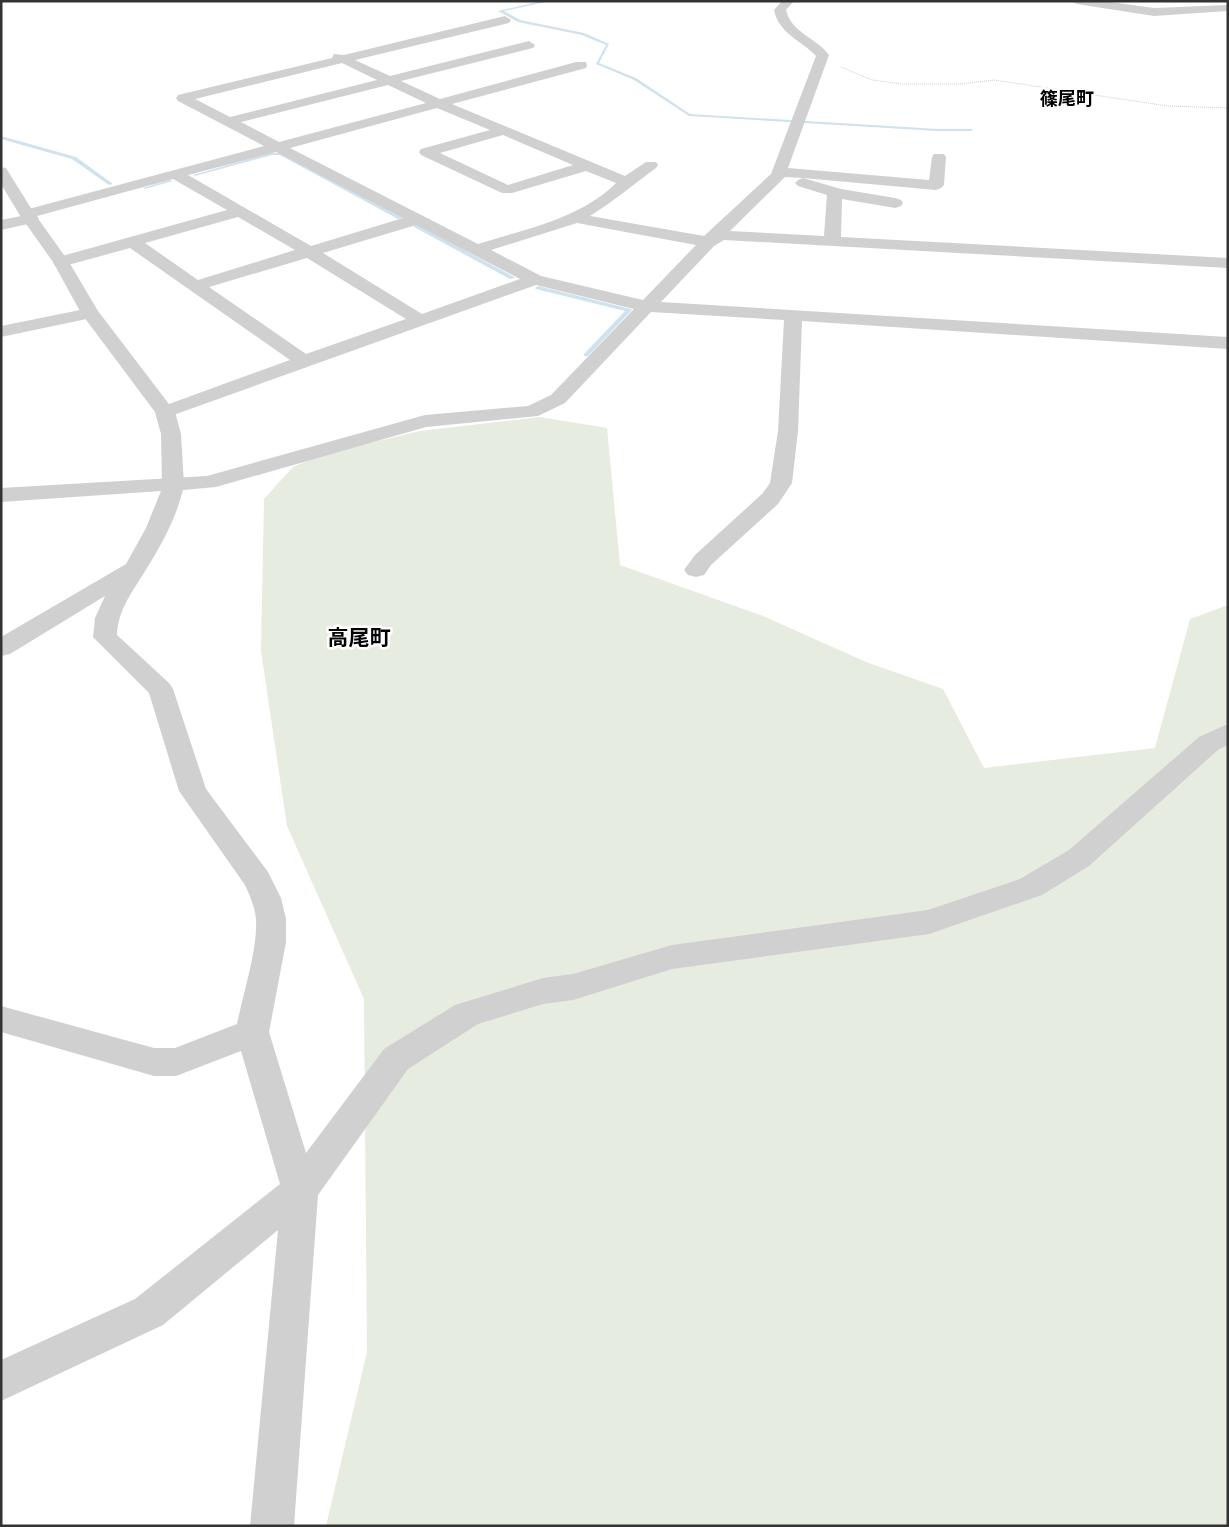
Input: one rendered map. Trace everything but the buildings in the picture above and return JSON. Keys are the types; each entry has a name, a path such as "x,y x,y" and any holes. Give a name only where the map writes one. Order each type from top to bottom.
{"street":[{"path":"1,495 208,482 424,421 531,412 558,399 708,242 777,176 821,63 822,55 818,49 792,31 780,15 780,10 788,1"},
{"path":"1077,1 1154,12 1228,8"},
{"path":"1206,10 1228,20"},
{"path":"506,20 183,98 535,280 646,306 1228,343"},
{"path":"229,121 390,80 534,47 481,26"},
{"path":"327,52 440,104 626,182"},
{"path":"1,225 278,146 581,66 564,59"},
{"path":"503,130 426,152 507,190 585,166"},
{"path":"777,176 936,185 939,157"},
{"path":"478,249 576,218 614,194 626,182 651,165"},
{"path":"1,171 29,217 61,262 90,313 165,412 171,434 172,485 170,501 136,567 110,607 105,625 106,637 160,689 193,792 257,880 266,898 271,919 270,942 252,1032 300,1190 272,1526"},
{"path":"177,174 310,252 421,321"},
{"path":"777,176 812,184 835,192 895,204"},
{"path":"832,242 835,192"},
{"path":"61,262 239,212"},
{"path":"576,218 708,242 721,235 1228,264"},
{"path":"195,286 418,219"},
{"path":"132,242 304,361"},
{"path":"165,412 535,280"},
{"path":"1,332 90,313"},
{"path":"696,570 703,560 770,499 781,483 788,431 792,315"},
{"path":"1,648 136,567"},
{"path":"1,1382 149,1312 300,1190 396,1059 467,1014 543,991 573,987 672,957 929,922 1032,887 1079,858 1209,742 1228,733"},
{"path":"1,1019 154,1062 176,1062 252,1032"}],"path":[{"path":"821,63 853,71 872,80 902,84 961,84 994,80 1168,106 1228,108"}],"shaded area":[{"path":"540,417 607,428 620,565 763,616 866,662 943,689 984,768 1155,748 1190,619 1228,605 1228,1526 326,1526 367,1352 364,999 287,826 261,651 264,499 293,467 320,455 420,431"}],"waterway":[{"path":"548,1 500,11 519,21 583,34 608,45 597,63 635,79 689,115 938,130 971,130"},
{"path":"1,137 74,158 111,184"},
{"path":"195,175 272,154 281,154 400,218"},
{"path":"145,188 171,181"},
{"path":"416,226 512,278"},
{"path":"538,288 629,310 586,355"}],"district":[{"name":"篠尾町","path":"1067,99"},
{"name":"高尾町","path":"359,638"}]}
